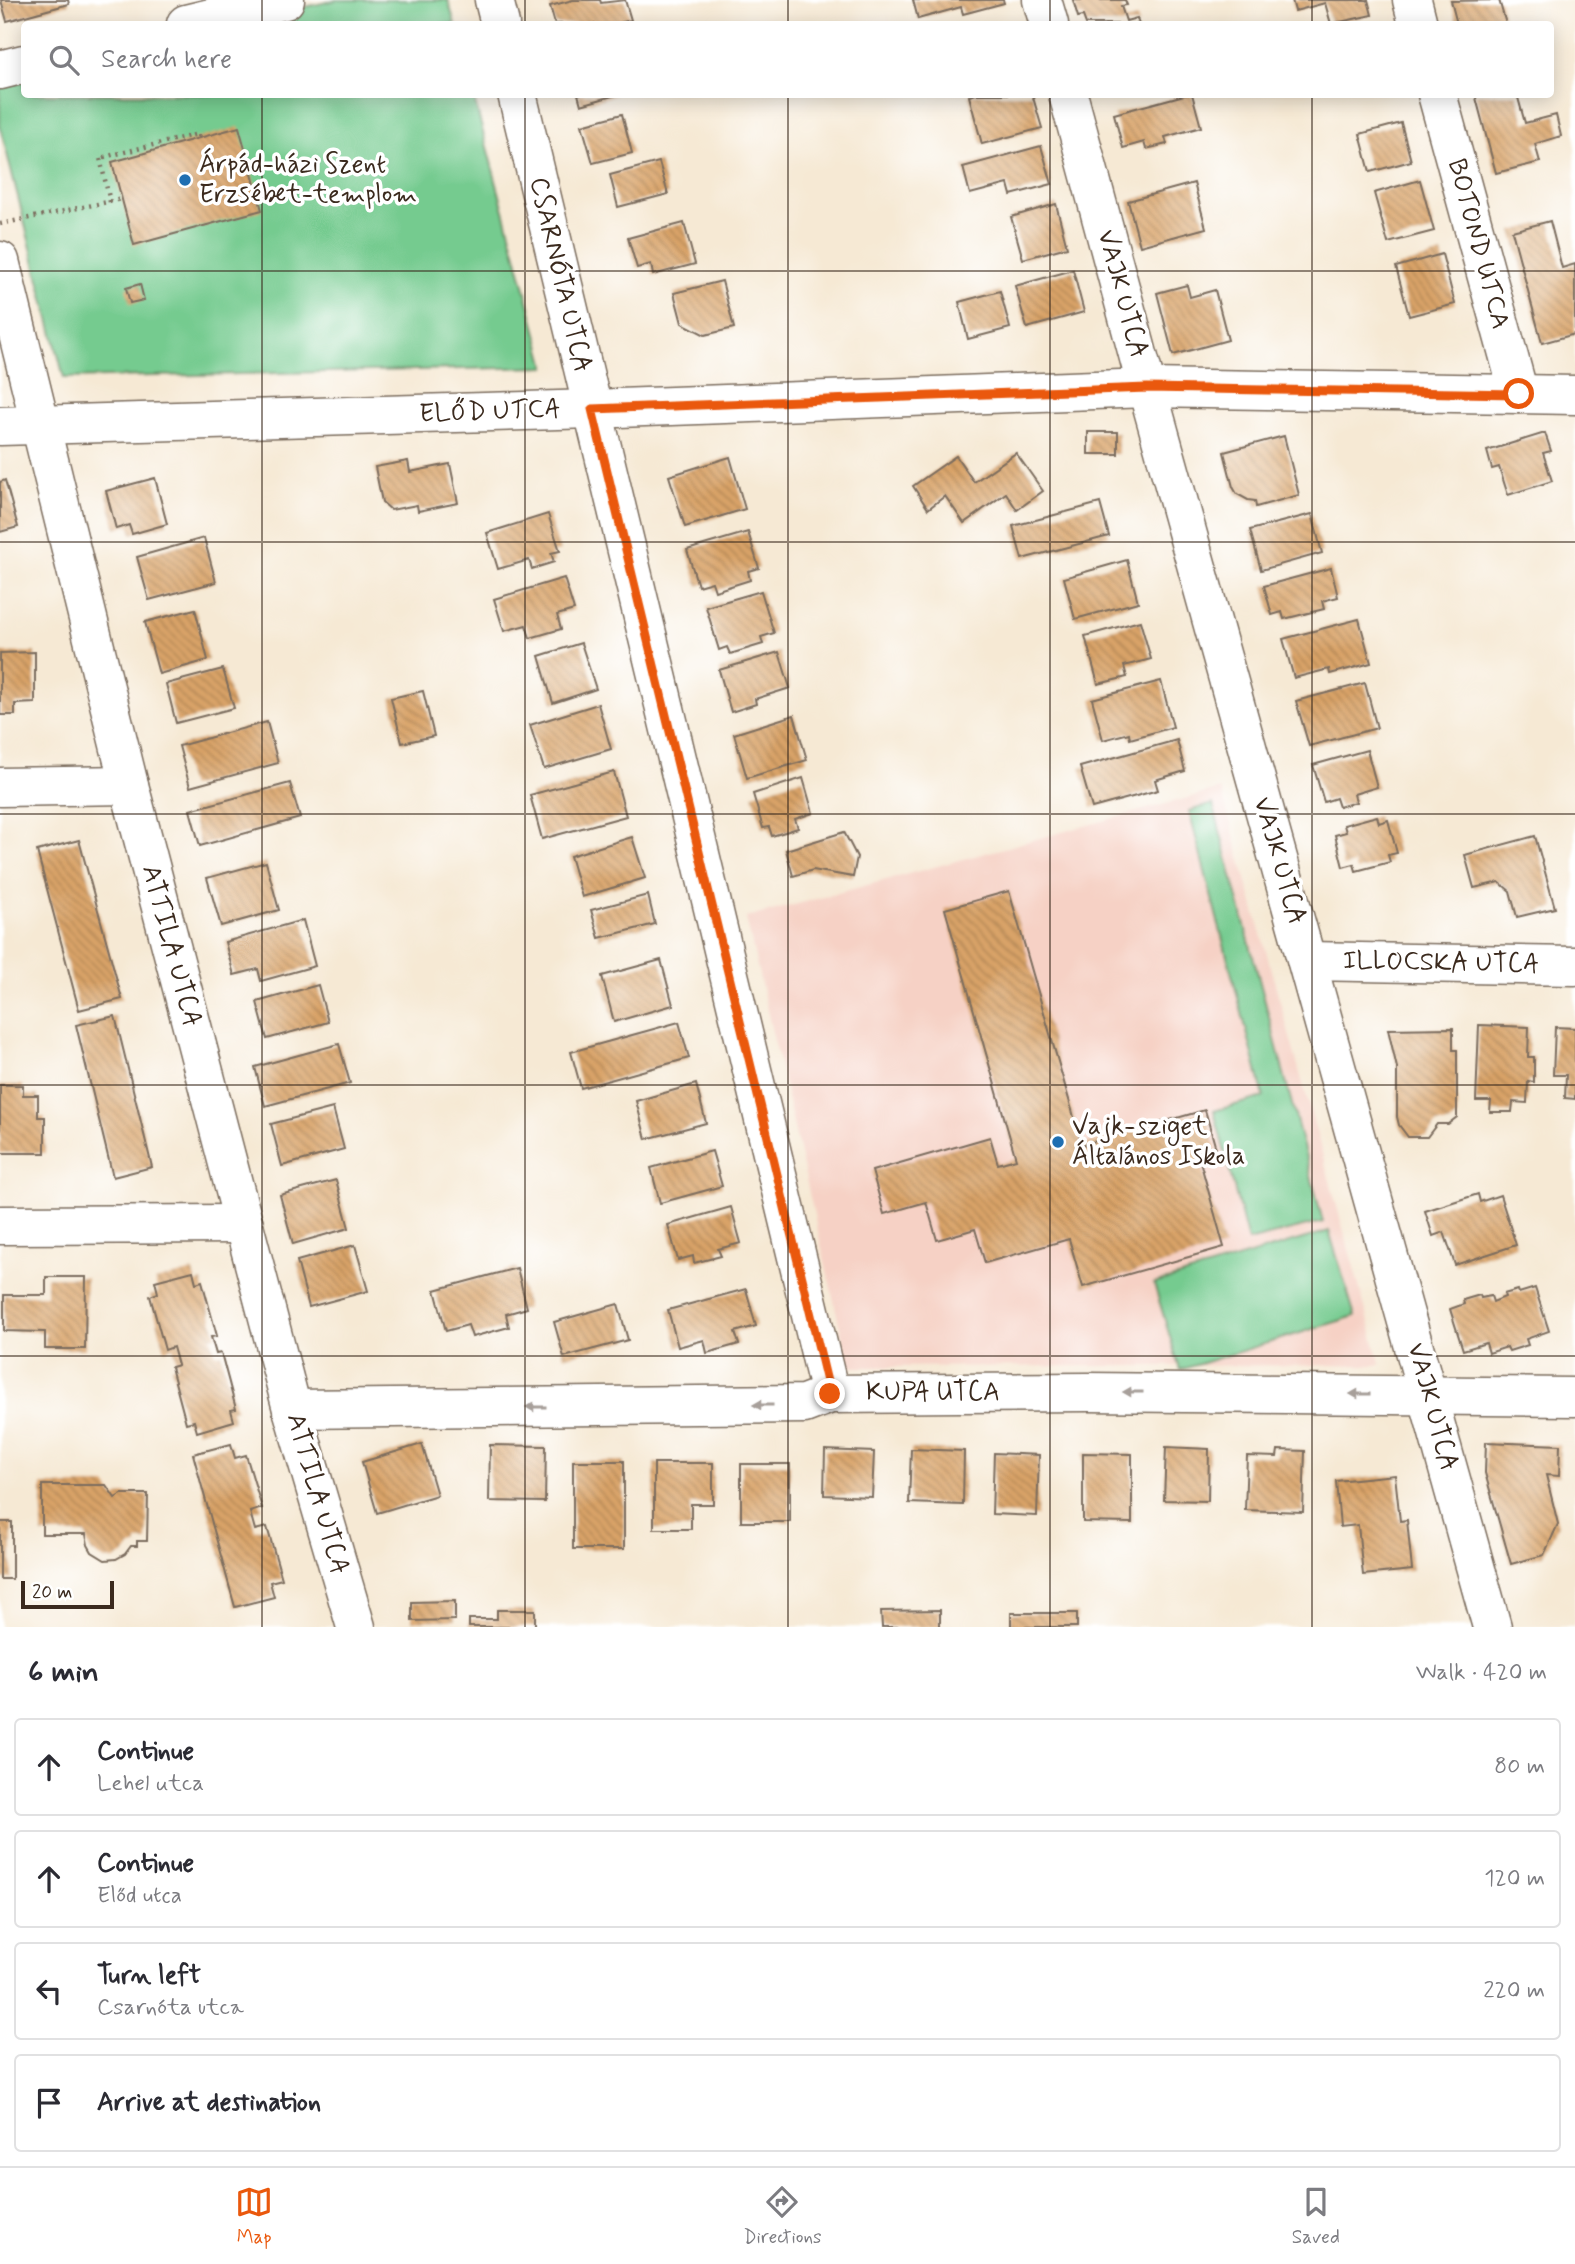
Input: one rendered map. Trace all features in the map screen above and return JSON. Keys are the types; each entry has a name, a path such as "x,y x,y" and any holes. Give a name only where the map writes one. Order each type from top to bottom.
{"street":[{"path":"198,21 285,0"},
{"path":"494,0 499,21"},
{"path":"1042,0 1048,21"},
{"path":"1412,0 1417,21"},
{"path":"0,70 21,65"},
{"name":"CSARNÓTA UTCA","path":"518,98 830,1394"},
{"name":"VAJK UTCA","path":"1069,98 1147,388 1492,1627"},
{"name":"BOTOND UTCA","path":"1438,98 1519,394"},
{"name":"ATTILA UTCA","path":"0,261 129,785 292,1409 356,1627"},
{"name":"ELŐD UTCA","path":"0,426 592,409 1147,388 1575,394"},
{"path":"0,787 129,785"},
{"name":"ILLOCSKA UTCA","path":"1307,961 1575,966"},
{"path":"0,1225 244,1224"},
{"name":"KUPA UTCA","path":"292,1409 804,1404 830,1394 1102,1392 1575,1397"}],"path":[{"path":"110,202 100,158 198,134 199,138"},
{"path":"0,224 122,199"}],"shaded area":[{"name":"Vajk-sziget Általános Iskola","path":"1221,789 1381,1365 849,1367 746,918"}],"green space":[{"path":"336,0 448,0 454,21 242,21"},
{"path":"21,72 21,98 474,98 546,367 64,378 0,126 0,77"},
{"path":"1213,804 1323,1222 1248,1241 1214,1111 1264,1097 1189,811"},
{"path":"1329,1231 1355,1316 1180,1370 1154,1284"}],"building":[{"path":"1,0 68,0 69,4 7,21"},
{"path":"573,0 600,0 601,3 625,0 631,20 554,21 550,6"},
{"path":"913,0 1003,0 1004,3 963,14 961,7 918,19"},
{"path":"1073,0 1125,0 1127,5 1121,6 1126,21 1085,21 1083,16 1078,17"},
{"path":"1292,0 1368,0 1372,15 1330,21 1325,3 1295,11"},
{"path":"1499,0 1505,21 1456,21 1451,1"},
{"path":"579,98 606,98 581,105"},
{"path":"970,98 1033,98 1042,128 982,144"},
{"path":"1173,98 1193,98 1201,127 1165,137 1167,144 1146,149 1144,142 1123,148 1114,114"},
{"path":"1476,98 1518,98 1525,123 1556,115 1561,136 1535,144 1540,162 1496,173"},
{"path":"622,114 632,153 593,163 582,125"},
{"path":"1401,123 1411,161 1370,172 1360,134"},
{"name":"Árpád-házi Szent Erzsébet-templom","path":"239,127 262,210 134,245 112,162"},
{"path":"1041,146 1052,184 1011,195 1008,184 970,194 963,167"},
{"path":"659,162 668,194 618,207 610,175"},
{"path":"1420,180 1434,231 1388,243 1374,193"},
{"path":"1194,183 1206,228 1140,246 1128,201"},
{"path":"1056,204 1067,247 1023,259 1011,217"},
{"path":"1550,221 1562,268 1575,264 1575,334 1542,343 1512,231"},
{"path":"684,223 695,264 653,275 651,264 637,268 628,238"},
{"path":"1442,254 1455,304 1409,316 1396,267"},
{"path":"1073,270 1084,312 1027,328 1015,286"},
{"path":"722,281 734,328 705,335 682,323 674,293"},
{"path":"140,284 144,300 130,303 126,288"},
{"path":"1187,285 1190,297 1215,290 1228,340 1173,355 1157,293"},
{"path":"1000,291 1010,328 968,339 959,302"},
{"path":"1088,432 1118,432 1118,454 1088,454"},
{"path":"1545,433 1551,451 1543,453 1552,481 1508,495 1499,467 1492,469 1487,451"},
{"path":"1284,436 1299,495 1256,507 1255,501 1237,494 1224,452"},
{"path":"1016,453 1043,491 1017,510 1006,493 964,523 945,496 928,509 913,486 956,456 974,482"},
{"path":"730,457 745,509 685,527 669,476"},
{"path":"408,461 410,472 450,464 458,503 418,511 417,505 391,510 382,502 375,467"},
{"path":"155,478 167,524 132,534 129,525 116,529 106,491"},
{"path":"5,480 18,527 0,532 0,482"},
{"path":"1100,503 1109,536 1022,559 1013,526"},
{"path":"548,514 560,551 551,553 554,562 532,569 529,560 498,569 487,533"},
{"path":"1312,514 1322,553 1261,570 1250,530"},
{"path":"748,532 759,568 748,571 750,580 715,591 712,582 698,586 687,550"},
{"path":"204,538 216,582 149,600 137,557"},
{"path":"1127,560 1138,602 1075,619 1064,578"},
{"path":"1331,568 1338,597 1322,601 1324,609 1284,619 1282,612 1272,615 1264,586"},
{"path":"564,578 574,610 557,615 561,629 530,638 526,625 504,631 494,599"},
{"path":"761,591 774,633 761,637 763,644 730,654 727,647 719,650 706,607"},
{"path":"195,609 208,660 159,674 145,622"},
{"path":"1359,619 1371,663 1330,674 1329,669 1294,678 1283,639"},
{"path":"1140,621 1151,659 1124,666 1127,677 1098,684 1085,636"},
{"path":"581,643 596,689 553,703 539,656"},
{"path":"35,652 35,703 15,704 15,715 0,715 0,653"},
{"path":"779,652 790,688 755,699 756,704 731,712 719,670"},
{"path":"223,669 234,708 176,723 166,684"},
{"path":"1161,681 1173,727 1130,739 1129,733 1103,740 1092,699"},
{"path":"1365,683 1377,728 1309,746 1296,701"},
{"path":"423,691 434,736 402,743 391,698"},
{"path":"598,704 611,749 544,769 530,725"},
{"path":"794,715 807,760 747,778 734,734"},
{"path":"267,722 278,763 190,787 179,746"},
{"path":"1177,740 1185,771 1155,780 1158,790 1092,808 1080,767"},
{"path":"1367,750 1377,787 1354,794 1356,802 1339,807 1336,798 1324,802 1313,765"},
{"path":"614,772 626,816 542,839 530,795"},
{"path":"803,778 813,813 795,819 798,828 772,836 769,827 763,828 753,794"},
{"path":"290,783 300,818 200,846 190,810"},
{"path":"1377,816 1379,823 1388,820 1397,853 1388,855 1390,862 1356,871 1354,864 1343,867 1335,835 1346,832 1344,825"},
{"path":"844,832 857,857 853,877 813,870 793,876 786,850"},
{"path":"1535,836 1555,908 1517,917 1510,891 1499,882 1474,888 1465,855"},
{"path":"632,837 645,878 582,897 570,856"},
{"path":"79,840 122,999 79,1010 37,851"},
{"path":"266,862 279,910 221,926 207,878"},
{"path":"1009,891 1082,1145 1205,1110 1218,1156 1200,1161 1224,1247 1083,1287 1069,1239 985,1263 975,1229 937,1240 926,1202 884,1214 872,1171 990,1137 998,1164 1016,1159 945,909"},
{"path":"648,895 655,924 599,938 591,910"},
{"path":"303,920 315,966 261,981 258,969 234,975 225,942"},
{"path":"661,960 673,1005 614,1022 602,976"},
{"path":"318,985 328,1022 267,1039 257,1002"},
{"path":"115,1016 152,1167 113,1177 76,1025"},
{"path":"679,1022 689,1058 581,1088 571,1052"},
{"path":"1479,1025 1529,1027 1528,1057 1534,1057 1534,1082 1528,1081 1527,1103 1513,1102 1512,1112 1490,1112 1491,1101 1476,1101"},
{"path":"1555,1027 1575,1028 1575,1099 1565,1098 1566,1075 1553,1075"},
{"path":"1453,1028 1453,1050 1457,1050 1457,1117 1448,1124 1437,1124 1427,1137 1408,1137 1399,1125 1397,1117 1397,1068 1388,1029"},
{"path":"339,1044 350,1083 265,1106 255,1067"},
{"path":"696,1084 706,1123 646,1139 636,1101"},
{"path":"0,1085 23,1085 23,1095 38,1095 38,1117 45,1117 45,1153 0,1153"},
{"path":"333,1108 344,1149 282,1166 271,1124"},
{"path":"712,1151 722,1186 660,1203 651,1168"},
{"path":"336,1180 349,1228 293,1244 280,1195"},
{"path":"1478,1194 1480,1202 1500,1195 1516,1245 1455,1265 1444,1232 1433,1236 1425,1211"},
{"path":"731,1207 741,1243 718,1249 721,1256 694,1263 693,1256 678,1260 668,1225"},
{"path":"355,1245 368,1291 309,1307 297,1261"},
{"path":"517,1268 527,1308 506,1314 509,1327 472,1337 468,1325 446,1331 435,1290"},
{"path":"193,1271 196,1283 202,1281 217,1336 211,1337 216,1354 221,1353 236,1409 231,1410 234,1421 197,1432 194,1421 186,1423 171,1367 178,1365 173,1347 165,1350 150,1296 158,1293 155,1281"},
{"path":"46,1277 86,1277 85,1349 45,1349 45,1332 4,1331 4,1295 46,1295"},
{"path":"1535,1288 1549,1331 1526,1339 1528,1345 1509,1351 1507,1347 1489,1353 1486,1343 1463,1350 1450,1309 1464,1304 1463,1300 1480,1295 1481,1298 1491,1296 1493,1302 1505,1297 1504,1294"},
{"path":"746,1289 756,1326 735,1332 739,1344 707,1353 704,1340 678,1347 668,1310"},
{"path":"618,1304 628,1340 564,1357 554,1322"},
{"path":"1486,1442 1560,1445 1559,1476 1546,1475 1558,1524 1544,1555 1511,1564 1485,1473"},
{"path":"231,1444 235,1458 246,1455 262,1508 250,1512 255,1530 267,1527 282,1579 270,1582 274,1597 235,1607 193,1454"},
{"path":"422,1444 437,1495 377,1513 362,1462"},
{"path":"490,1445 546,1446 545,1502 489,1501"},
{"path":"1166,1447 1209,1449 1208,1501 1164,1500"},
{"path":"911,1449 964,1451 963,1505 909,1503"},
{"path":"825,1450 874,1452 872,1497 824,1495"},
{"path":"1278,1450 1305,1451 1303,1512 1245,1510 1247,1456 1277,1457"},
{"path":"994,1453 1039,1455 1037,1516 992,1514"},
{"path":"1083,1453 1132,1454 1132,1523 1083,1522"},
{"path":"573,1461 624,1461 624,1549 573,1549"},
{"path":"654,1463 713,1463 713,1504 691,1504 691,1529 654,1529"},
{"path":"741,1464 790,1464 790,1522 741,1522"},
{"path":"1395,1475 1400,1521 1407,1520 1412,1570 1363,1575 1358,1525 1340,1527 1336,1481"},
{"path":"42,1485 106,1485 115,1498 122,1494 148,1494 147,1541 137,1541 137,1546 131,1546 125,1554 116,1559 105,1560 92,1552 86,1534 42,1534"},
{"path":"0,1522 12,1522 12,1579 0,1579"},
{"path":"455,1601 455,1620 412,1621 412,1602"},
{"path":"497,1610 535,1610 535,1627 469,1627 469,1619 497,1619"},
{"path":"940,1610 940,1627 882,1627 881,1611"},
{"path":"1011,1613 1077,1613 1077,1627 1011,1627"}],"place":[{"name":"Árpád-házi Szent Erzsébet-templom","path":"185,180"},
{"name":"Vajk-sziget Általános Iskola","path":"1058,1142"}],"route":[{"path":"830,1394 592,409 1147,388 1519,394"}]}
